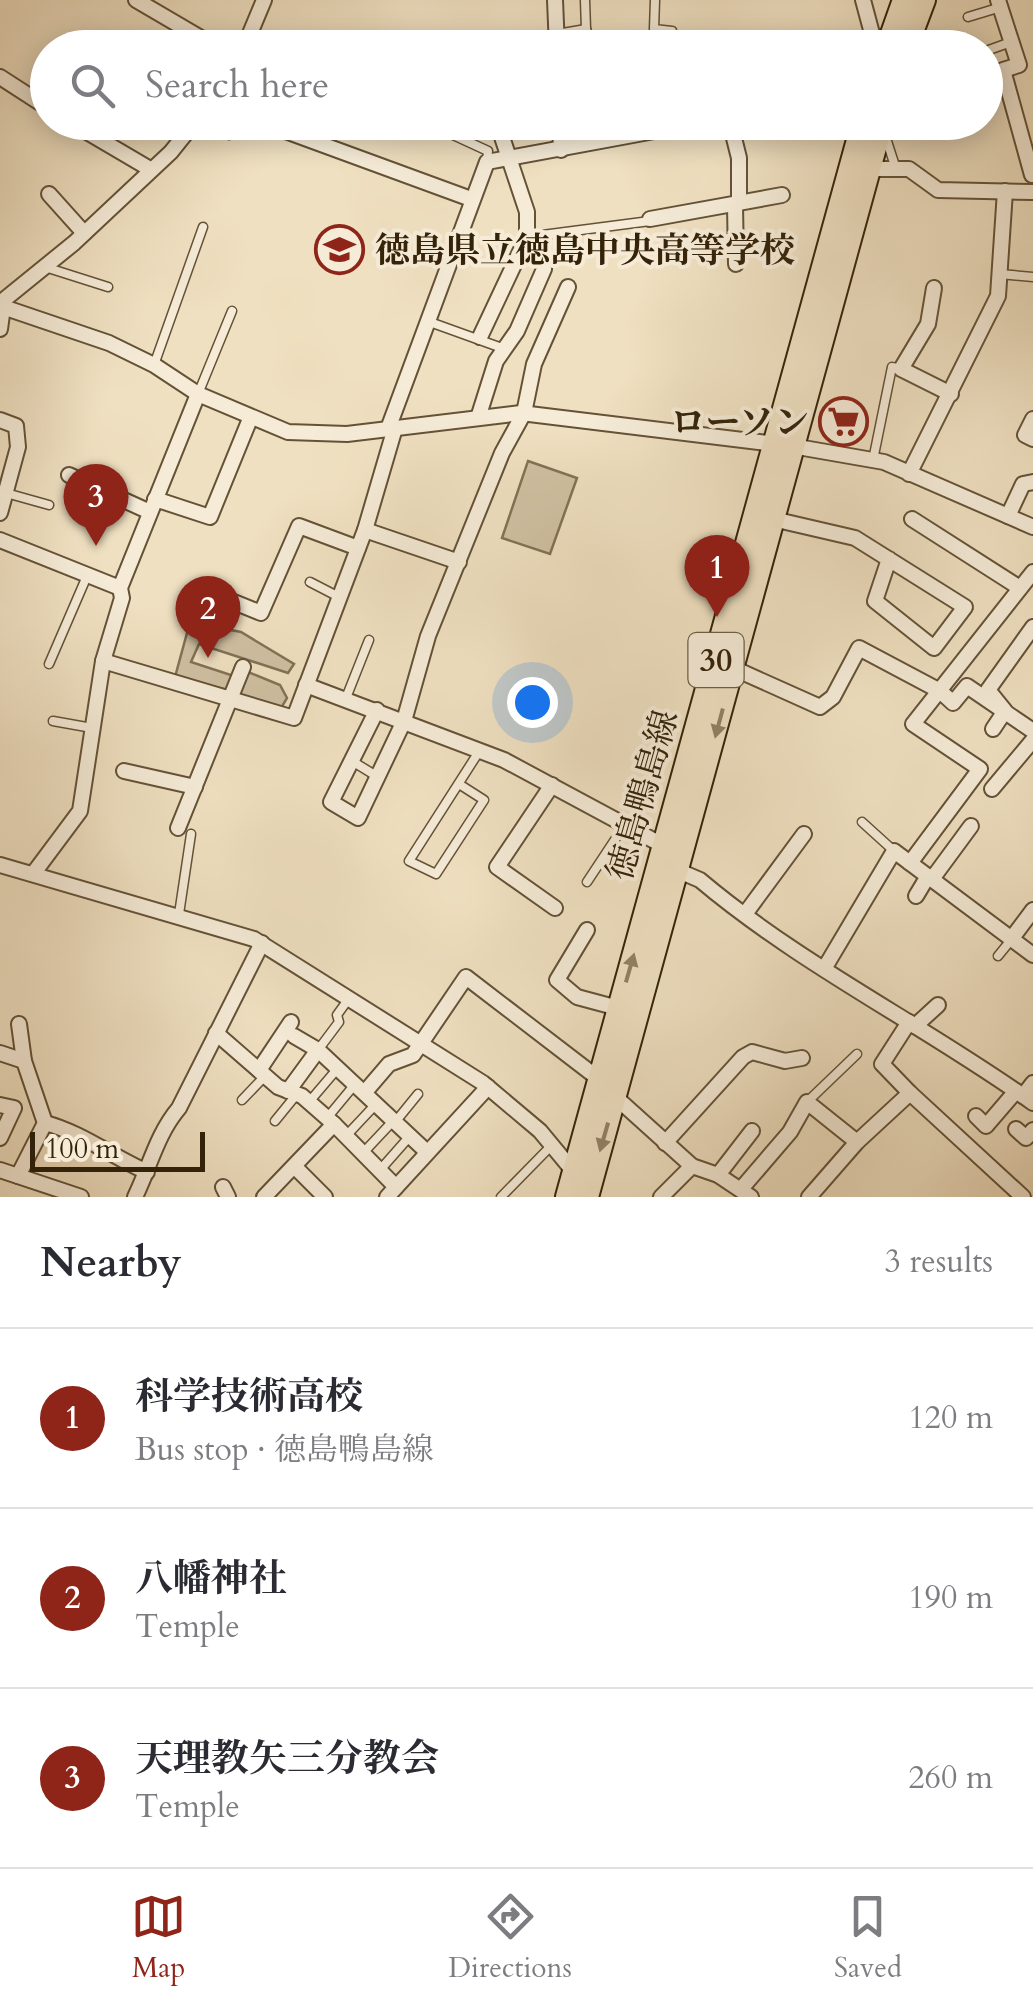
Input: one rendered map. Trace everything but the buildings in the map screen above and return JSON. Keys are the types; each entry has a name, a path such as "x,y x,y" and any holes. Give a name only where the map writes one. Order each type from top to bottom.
{"main road":[{"path":"893,30 904,0"},
{"path":"913,30 924,0"},
{"name":"徳島鴨島線","path":"587,1197 618,1008 870,140"},
{"name":"徳島鴨島線","path":"567,1197 679,871 772,520 783,445 869,169 873,140"}],"street":[{"path":"136,0 187,30"},
{"path":"252,30 264,0"},
{"path":"554,0 556,30"},
{"path":"863,0 871,30"},
{"path":"999,4 1018,65 1003,70 1032,175"},
{"path":"0,77 30,96"},
{"path":"100,140 150,170"},
{"path":"2,304 84,234 178,140"},
{"path":"310,140 472,199"},
{"path":"480,338 527,237 527,212 501,140"},
{"path":"561,140 562,150"},
{"path":"102,661 294,718 365,530 391,428 487,162 607,140"},
{"path":"734,140 739,158 736,264"},
{"path":"869,169 908,169 938,190 1033,192"},
{"path":"909,474 998,296 1005,192"},
{"path":"49,194 84,234"},
{"path":"650,219 782,195"},
{"path":"478,418 502,348 517,330 544,270"},
{"path":"0,281 0,328"},
{"path":"377,710 331,802 358,818 404,721 428,636 524,413 534,364 568,287"},
{"path":"934,288 928,324 901,369 951,394"},
{"path":"2,304 154,364 198,394 250,418 307,436 524,413 783,445 873,460 1033,528"},
{"path":"33,874 80,811 102,661 122,598 120,588 198,394"},
{"path":"69,474 153,505 210,517 250,418"},
{"path":"1033,419 1025,435 1033,439"},
{"path":"0,420 16,426 18,447 0,513"},
{"path":"1008,516 1023,484 1033,482"},
{"path":"912,519 1020,588"},
{"path":"772,520 855,538 965,607 934,648 875,600 888,559"},
{"path":"214,594 261,613 299,526 358,548"},
{"path":"365,530 459,562"},
{"path":"0,540 120,588"},
{"path":"910,863 980,769 914,724 1033,572"},
{"path":"1005,711 988,690 1033,627"},
{"path":"733,668 820,707 833,697 860,648 940,690 953,703 966,686 1033,731"},
{"path":"184,832 195,787 244,666"},
{"path":"306,685 480,750 626,823 664,846 679,871 700,880 824,969 1024,1097"},
{"path":"992,730 1005,711"},
{"path":"992,789 1033,740"},
{"path":"124,771 195,787"},
{"path":"552,785 497,867 555,908"},
{"path":"916,896 971,826"},
{"path":"745,914 804,834"},
{"path":"824,969 894,851 1033,955"},
{"path":"0,865 179,914 262,944 488,1086 574,1172"},
{"path":"1012,938 1033,910"},
{"path":"587,930 557,980 577,997 618,1008"},
{"path":"136,1197 160,1130 179,1108 262,944"},
{"path":"366,1093 389,1064 413,1055 466,977 604,1087 692,1166 718,1175 746,1193 808,1102 857,1142"},
{"path":"938,1005 912,1024 882,1064 1023,1197"},
{"path":"18,1176 46,1123 24,1061 19,1024"},
{"path":"262,1073 293,1029 427,1152"},
{"path":"216,1034 262,1073 330,1121 380,1170 392,1192 488,1086"},
{"path":"298,1096 318,1050"},
{"path":"664,1143 743,1057 752,1052 785,1061 802,1058"},
{"path":"0,1053 24,1061"},
{"path":"976,1116 986,1126 1024,1097 1033,1084"},
{"path":"809,1197 857,1142 910,1092"},
{"path":"0,1105 14,1108 0,1138"},
{"path":"264,1197 295,1167 330,1121"},
{"path":"46,1123 64,1128 98,1150 147,1172"},
{"path":"1016,1129 1026,1138 1033,1130"},
{"path":"718,1175 752,1131"},
{"path":"664,1196 692,1166"},
{"path":"295,1167 325,1197"},
{"path":"0,1170 81,1197"}],"lane":[{"path":"585,0 586,30"},
{"path":"654,0 654,29 672,30"},
{"path":"968,17 999,4"},
{"path":"1003,45 1012,42"},
{"path":"464,140 488,151 487,162"},
{"path":"883,140 896,168"},
{"path":"527,237 650,224 650,219"},
{"path":"154,364 203,227"},
{"path":"44,267 108,287"},
{"path":"1000,274 1033,277"},
{"path":"198,394 232,311"},
{"path":"428,320 502,348"},
{"path":"873,460 892,368 901,369"},
{"path":"6,493 49,505"},
{"path":"50,664 87,575"},
{"path":"310,582 339,597"},
{"path":"346,698 369,640"},
{"path":"53,721 92,728"},
{"path":"459,784 484,800 436,874 409,861 480,750"},
{"path":"352,762 378,777"},
{"path":"862,822 894,851"},
{"path":"588,882 626,823"},
{"path":"179,914 184,832"},
{"path":"998,956 1012,938"},
{"path":"318,1050 339,1022 337,1015 350,997"},
{"path":"808,1102 857,1054"},
{"path":"275,1121 298,1096 338,1068"},
{"path":"242,1100 262,1073"},
{"path":"330,1121 366,1093"},
{"path":"346,1136 366,1093"},
{"path":"362,1153 418,1094"},
{"path":"380,1170 410,1136"},
{"path":"501,1197 552,1146"}],"shaded area":[{"path":"528,461 577,478 550,554 502,538"},
{"path":"190,622 241,632 294,664 288,673 199,644 191,662 234,676 228,690 175,677"},
{"path":"248,672 280,685 287,698 280,710 239,696"}],"place":[{"name":"徳島県立徳島中央高等学校","path":"340,250"},
{"name":"ローソン","path":"844,422"},
{"name":"天理教矢三分教会","path":"96,546"},
{"name":"科学技術高校","path":"717,617"},
{"name":"八幡神社","path":"208,658"}]}
